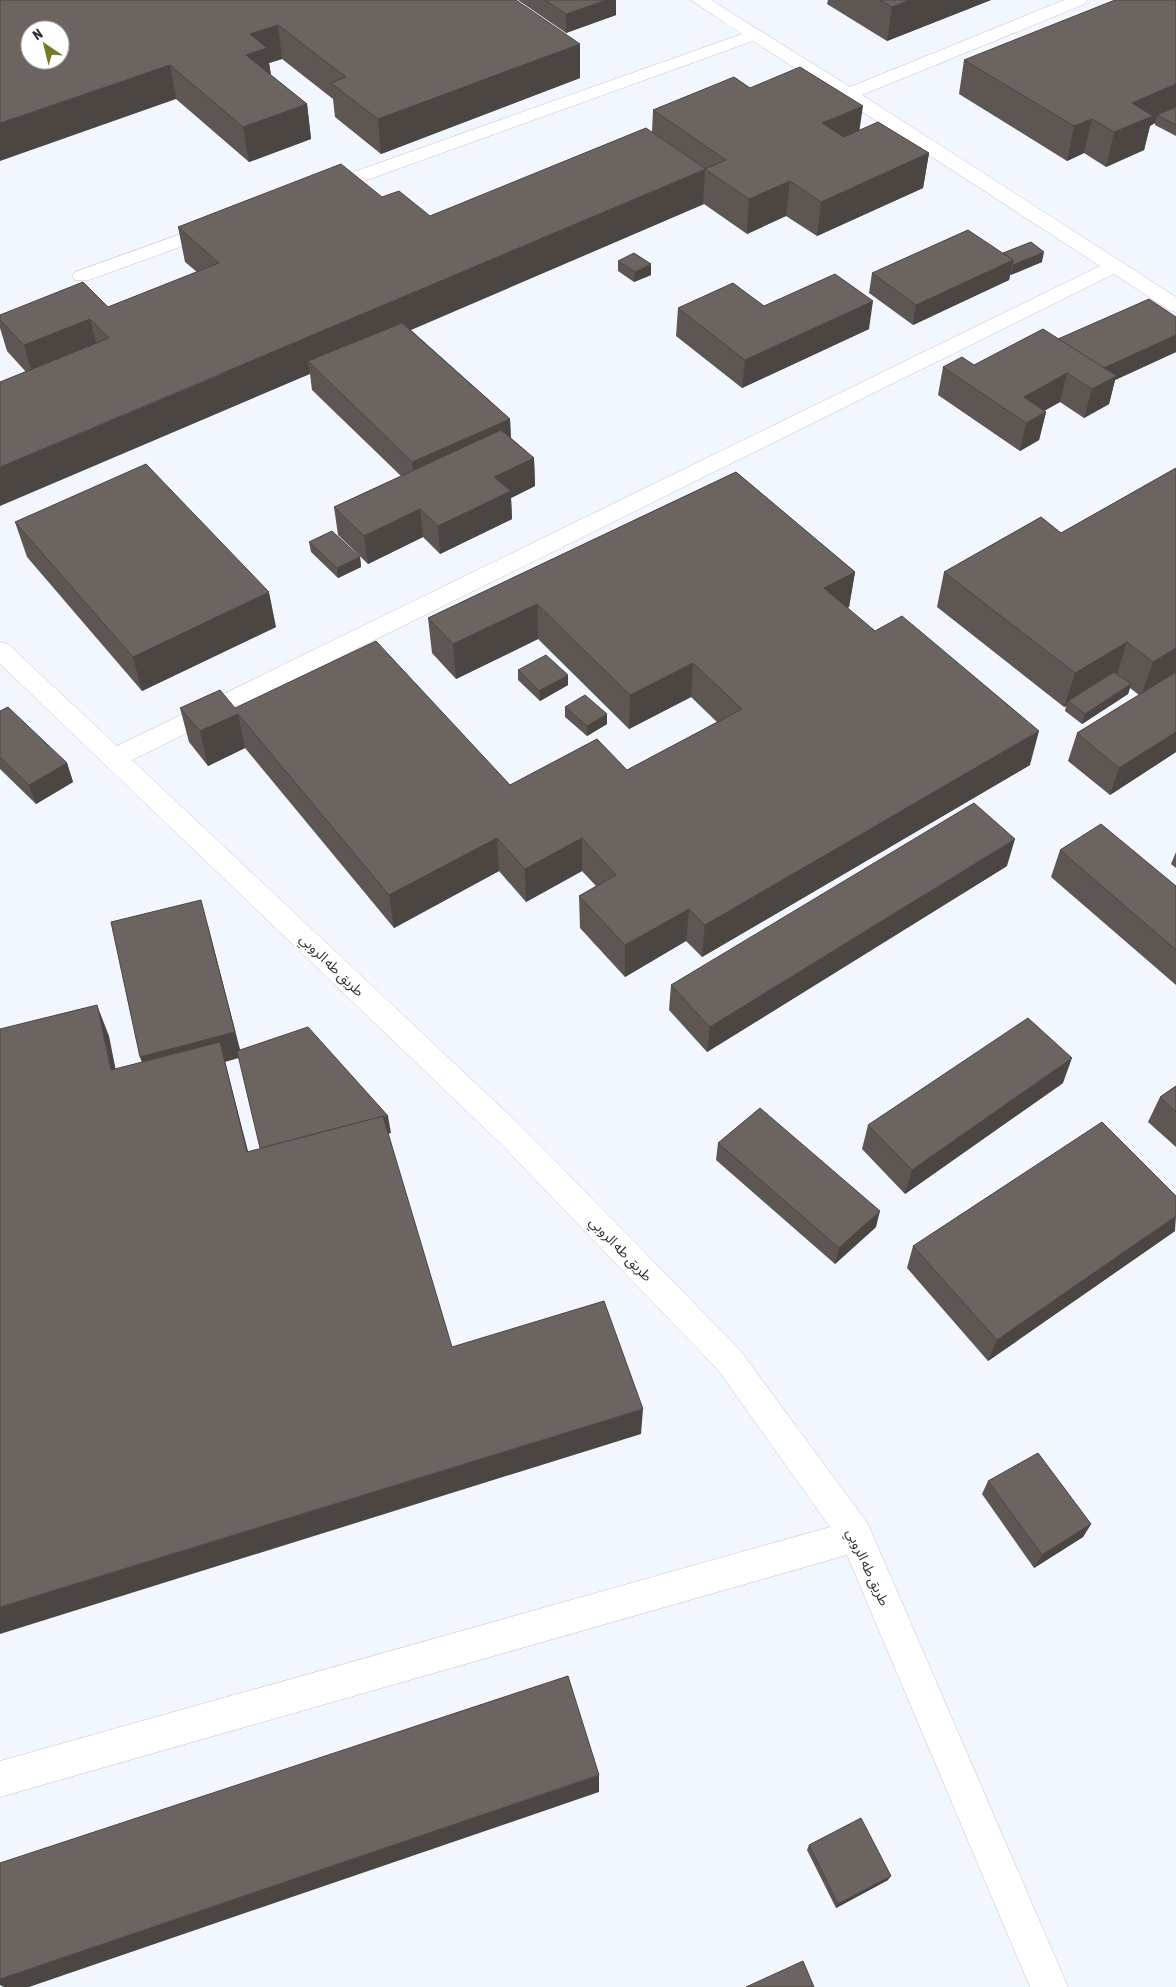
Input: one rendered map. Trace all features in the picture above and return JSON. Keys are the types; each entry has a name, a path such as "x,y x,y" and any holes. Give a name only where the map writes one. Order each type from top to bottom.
{"street":[{"path":"699,0 849,94 1176,306"},
{"path":"849,94 1079,0"},
{"path":"306,195 755,35"},
{"path":"82,276 231,222"},
{"path":"114,758 1115,266"},
{"name":"طريق طه الروبي","path":"0,650 511,1135 722,1353 856,1536 1049,1987"},
{"path":"0,1779 856,1536"}],"building":[{"path":"0,0 516,0 580,44 378,119 331,83 346,77 278,25 250,34 267,48 246,55 307,104 243,127 170,65 0,123"},
{"path":"545,0 607,0 566,14"},
{"path":"880,0 910,0 892,7"},
{"path":"1115,0 1176,0 1176,84 1132,103 1153,116 1114,132 1092,119 1074,126 964,60"},
{"path":"800,67 863,106 822,123 844,137 878,122 929,153 821,202 790,181 749,199 705,169 726,160 653,110 734,77 750,88"},
{"path":"1176,107 1176,125 1157,115"},
{"path":"646,128 706,169 0,467 0,382 109,338 90,319 24,345 0,320 0,315 83,282 108,307 219,263 178,227 341,164 382,197 399,191 430,216"},
{"path":"968,230 1013,260 916,305 872,273"},
{"path":"1031,242 1044,252 1013,265 1013,260 1003,253"},
{"path":"634,253 651,264 635,272 618,261"},
{"path":"835,274 873,301 745,360 678,308 733,283 764,306"},
{"path":"1149,299 1176,317 1176,335 1104,368 1058,339"},
{"path":"402,323 510,419 412,462 308,361"},
{"path":"1043,329 1117,376 1092,389 1067,373 1024,397 1046,412 1026,423 943,367 962,357 974,365"},
{"path":"501,430 534,458 494,477 511,491 438,526 420,509 364,536 334,507"},
{"path":"146,464 269,592 133,657 15,522"},
{"path":"1176,468 1176,648 1153,662 1127,642 1075,673 944,572 1041,517 1061,533"},
{"path":"736,472 855,572 824,588 875,631 902,616 1039,731 705,925 689,909 625,945 579,896 616,875 582,838 525,869 497,838 389,895 238,714 200,731 180,708 220,690 235,708 376,641 510,785 597,739 627,770 742,709 693,663 630,695 537,604 453,644 428,618"},
{"path":"332,531 360,557 337,568 309,542"},
{"path":"546,655 568,675 539,691 518,670"},
{"path":"1114,672 1131,684 1085,714 1068,701"},
{"path":"1176,672 1176,732 1119,768 1077,733"},
{"path":"585,695 607,714 587,726 565,707"},
{"path":"8,707 67,763 29,785 0,757 0,711"},
{"path":"974,803 1015,839 710,1027 671,985"},
{"path":"1101,824 1176,886 1176,950 1060,850"},
{"path":"201,900 235,1032 140,1057 111,922"},
{"path":"97,1005 111,1070 220,1042 247,1152 383,1116 452,1347 604,1301 643,1409 0,1607 0,1029"},
{"path":"1028,1018 1072,1058 912,1170 868,1125"},
{"path":"308,1027 388,1116 260,1148 237,1051"},
{"path":"1176,1086 1176,1112 1160,1097"},
{"path":"760,1108 880,1211 839,1248 718,1143"},
{"path":"1102,1122 1176,1196 1176,1216 997,1340 913,1246"},
{"path":"1038,1453 1091,1524 1042,1555 988,1481"},
{"path":"568,1676 599,1775 0,1979 0,1863"},
{"path":"861,1818 891,1876 838,1904 809,1845"},
{"path":"803,1961 814,1987 746,1987"}]}
